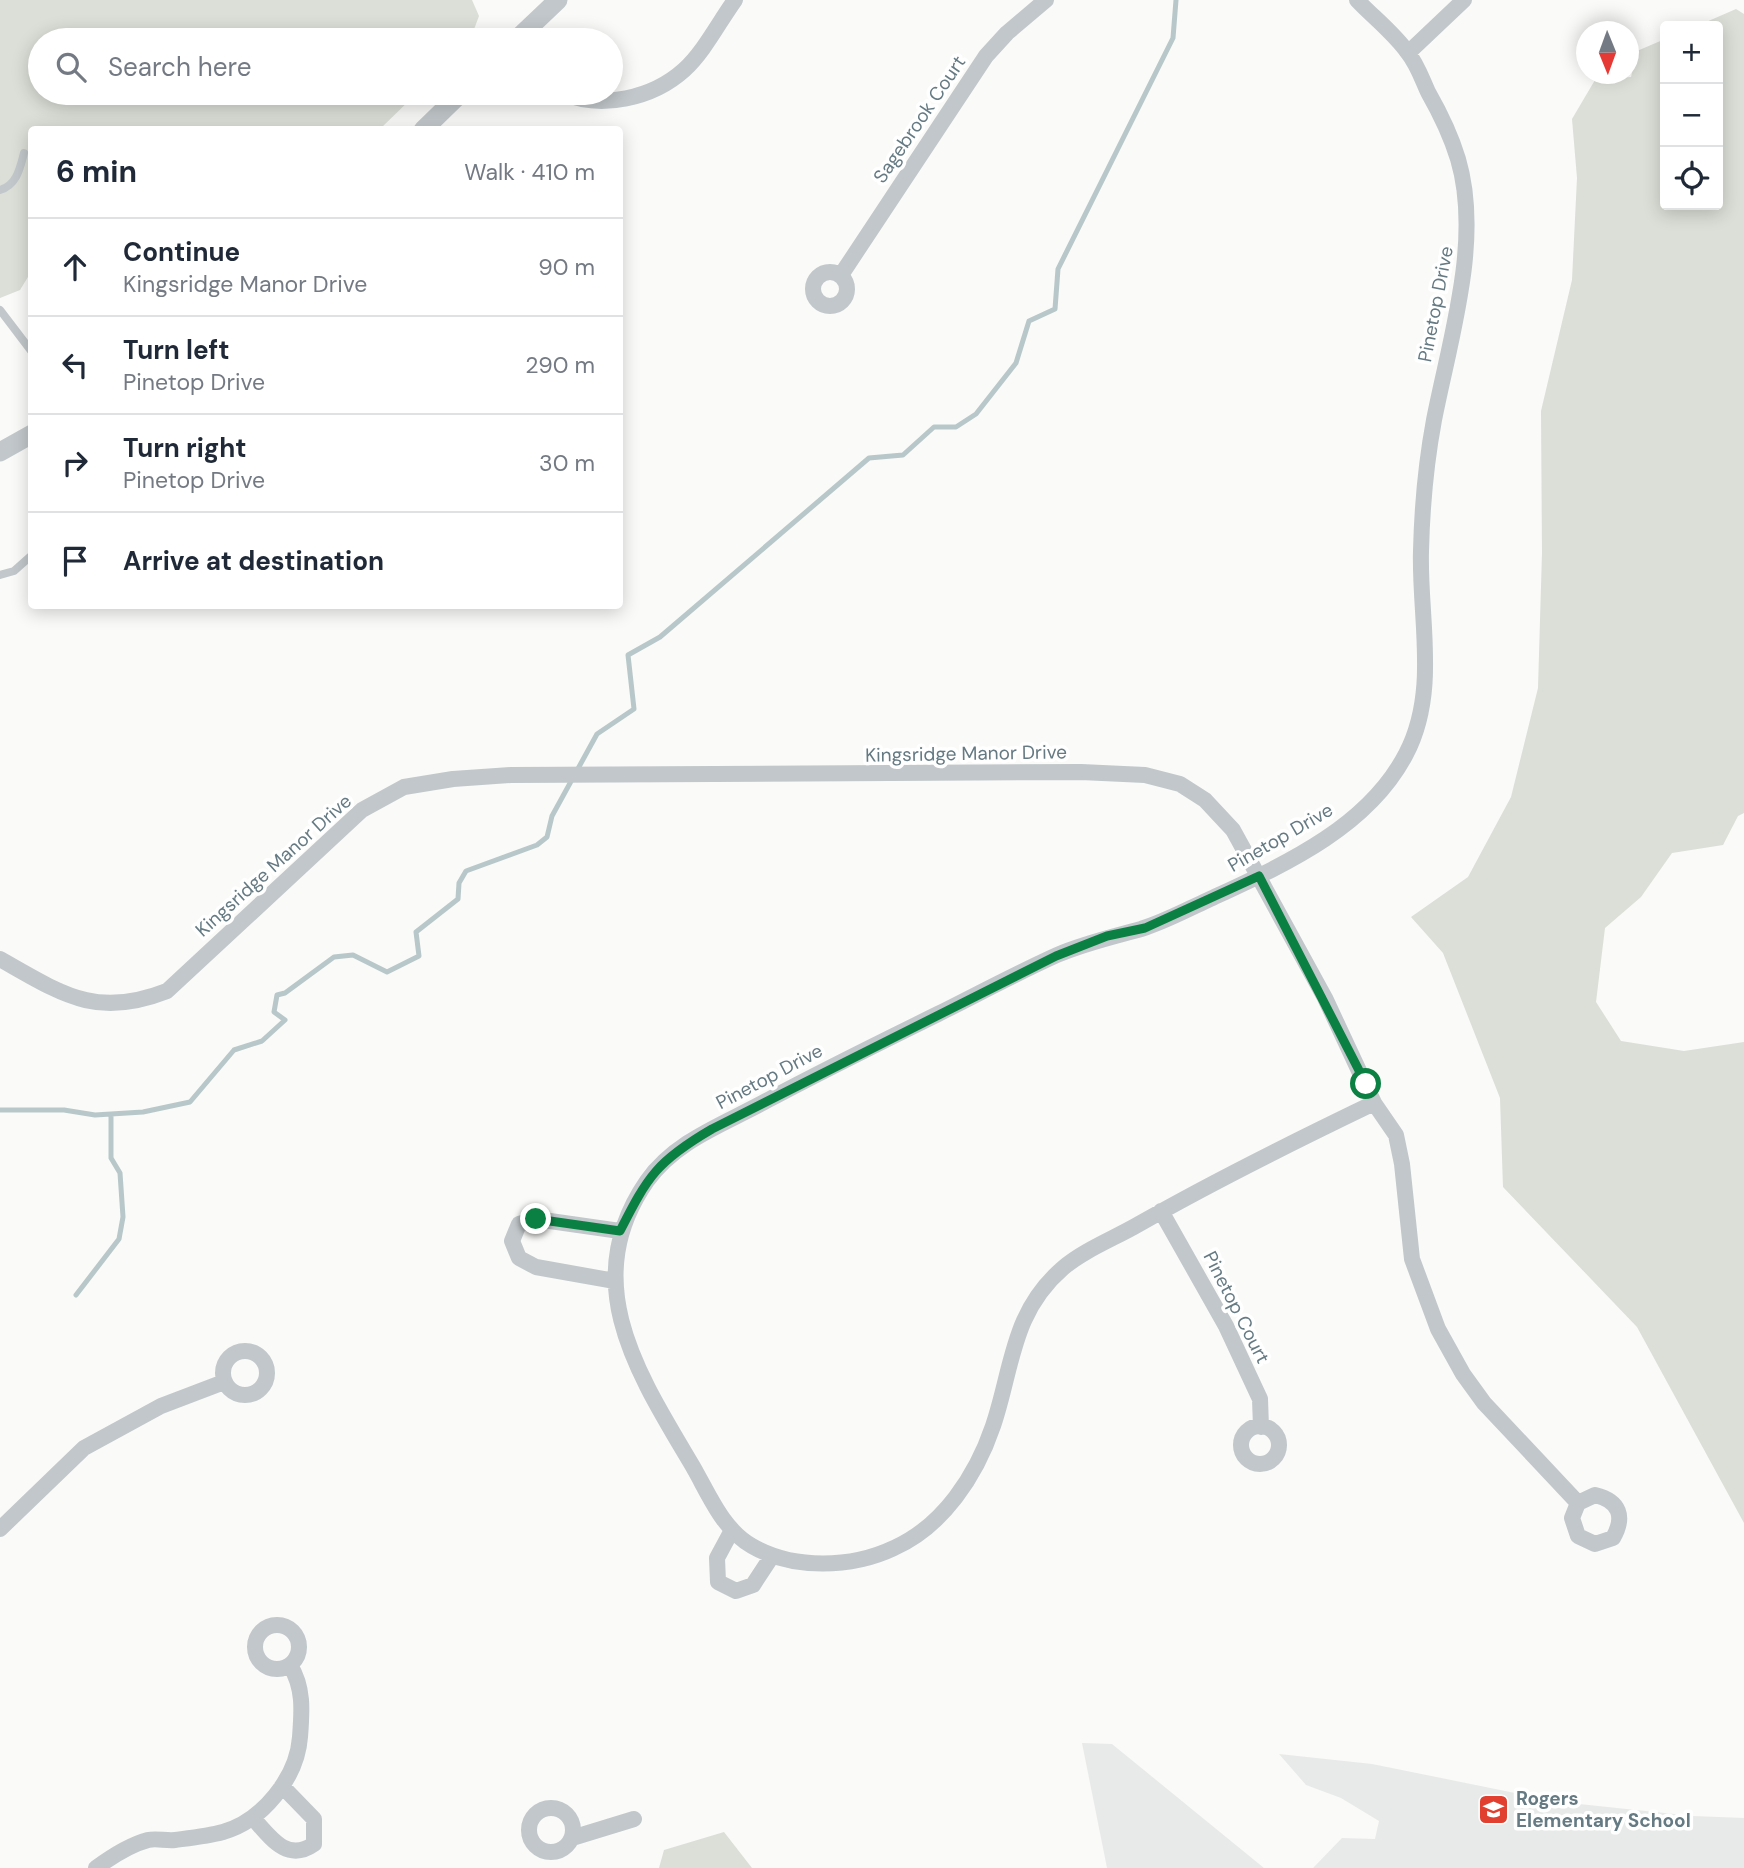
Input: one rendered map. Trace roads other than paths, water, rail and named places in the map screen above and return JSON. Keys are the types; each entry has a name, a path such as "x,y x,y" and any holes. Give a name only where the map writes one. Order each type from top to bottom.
{"street":[{"path":"529,28 558,0"},
{"path":"623,99 652,91 686,69 735,0"},
{"name":"Sagebrook Court","path":"841,275 986,56 1046,0"},
{"name":"Pinetop Drive","path":"1357,0 1408,52 1442,118 1459,162 1468,237 1431,437 1420,555 1426,639 1422,703 1408,752 1369,804 1339,829 1259,876 1145,928 1107,936 1056,956 712,1129 675,1151 655,1171 620,1231 615,1281 620,1325 651,1396 731,1532 772,1556 819,1562 862,1560 890,1550 916,1536 940,1517 979,1463 994,1424 1015,1335 1034,1301 1065,1266 1161,1211 1374,1103"},
{"path":"1408,52 1464,0"},
{"path":"427,126 449,105"},
{"path":"0,452 28,436"},
{"name":"Kingsridge Manor Drive","path":"0,959 61,992 102,1005 138,1003 167,991 362,810 404,787 453,779 588,775 1069,772 1145,775 1180,784 1205,800 1233,830 1325,998 1374,1103 1396,1135 1412,1259 1438,1329 1463,1374 1484,1403 1578,1503"},
{"name":"Pinetop Court","path":"1161,1211 1243,1361 1260,1399 1261,1426"},
{"path":"615,1281 536,1267 519,1258 512,1241 519,1224 536,1219 620,1231"},
{"path":"0,1529 84,1448 161,1406 224,1382"},
{"path":"731,1532 717,1558 718,1582 736,1591 753,1585 772,1556"},
{"path":"96,1868 116,1854 149,1840 174,1840 224,1832 253,1818 282,1786 299,1750 302,1709 299,1681 290,1665"},
{"path":"253,1818 278,1847 294,1851 306,1850 314,1844 314,1819 282,1786"},
{"path":"551,1807 565,1812 573,1824 572,1838 563,1850 548,1860 530,1839 529,1824 538,1812 551,1807"},
{"path":"572,1838 634,1819"}],"lane":[{"path":"0,190 7,188 19,173 24,153"},
{"path":"0,310 28,347"},
{"path":"0,575 14,571 28,559"}],"waterway":[{"path":"0,1110 64,1110 95,1115 143,1112 190,1102 234,1050 262,1041 285,1020 274,1012 277,995 285,993 334,957 353,955 387,972 419,956 416,932 458,899 459,883 466,871 537,845 547,837 552,816 597,734 634,709 628,655 660,637 869,458 903,455 934,427 956,427 976,414 1016,363 1029,321 1055,309 1058,269 1173,38 1176,0"},
{"path":"76,1295 119,1239 123,1217 120,1173 111,1158 111,1114"}],"place":[{"name":"Rogers Elementary School","path":"1493,1809"}]}
